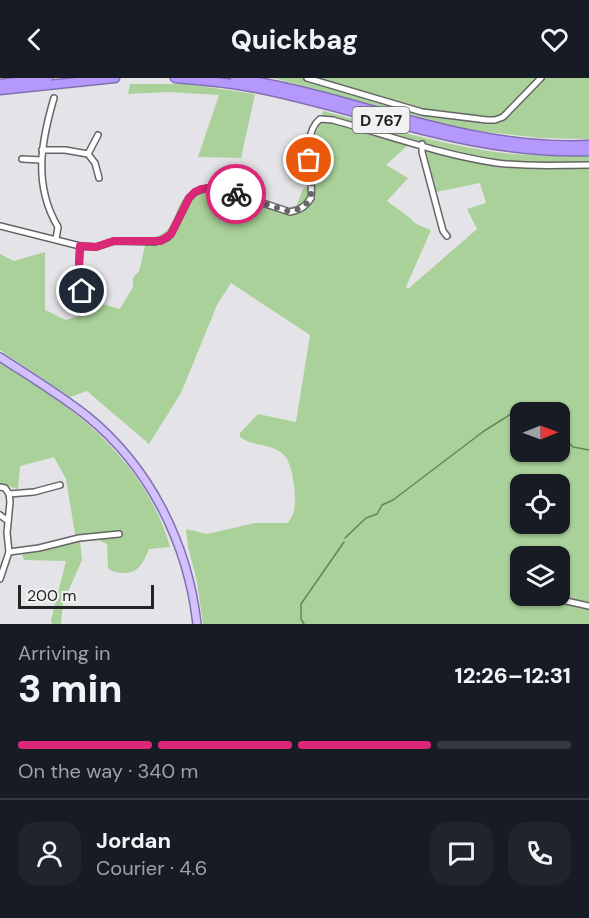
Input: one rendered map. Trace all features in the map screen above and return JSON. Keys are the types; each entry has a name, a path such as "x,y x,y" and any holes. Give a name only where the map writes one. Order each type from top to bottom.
{"highway":[{"path":"0,84 48,78"},
{"path":"0,90 115,78"},
{"name":"D 767","path":"175,78 268,90 467,141 518,149 589,151"},
{"name":"D 767","path":"235,78 284,87 474,136 528,143 589,145"}],"main road":[{"path":"0,357 88,417 107,434 134,465 160,503 176,540 187,571 197,624"}],"street":[{"path":"307,78 422,112 495,120 502,117 541,78"},
{"path":"54,98 46,126 41,160 44,196 49,213 58,227 56,239"},
{"name":"D 767","path":"80,246 96,247 114,241 161,241 171,234 189,198 195,192 207,188 220,189 290,212 299,210 311,198 310,142 312,129 320,119 333,120 496,162 529,166 589,165"},
{"path":"88,154 98,135"},
{"path":"422,144 422,152 443,231 447,236"},
{"path":"42,150 65,150 88,154 95,163 99,178"},
{"path":"22,159 41,160"},
{"path":"0,226 80,246 79,266 82,291"},
{"path":"9,494 34,492 60,485"},
{"path":"0,487 5,488 9,494 9,552 0,579"},
{"path":"0,514 8,521"},
{"path":"9,552 39,548 78,538 119,534"},
{"path":"570,602 589,606"}],"green space":[{"path":"273,78 589,78 589,139 541,138 469,130"},
{"path":"130,84 186,84 255,94 241,158 198,157 219,95 168,92 128,94"},
{"path":"323,111 425,138 488,151 525,155 589,156 589,624 203,624 186,529 207,534 255,523 288,523 294,512 295,497 294,481 287,459 279,451 245,440 240,437 240,433 258,414 296,422 310,335 231,283 217,305 181,393 149,444 87,391 70,397 0,350 0,254 14,261 45,252 45,310 66,320 76,317 88,300 120,309 133,287 133,278 139,271 147,238 160,235 168,230 180,204 195,189 210,185 288,208 296,207 303,189 313,184 314,140","holes":["408,145 426,150 436,192 480,183 486,203 467,209 477,229 408,289 406,287 431,230 416,224 387,201 408,178 386,165"]},
{"path":"0,361 80,417 125,462 144,488 159,516 170,547 149,549 136,570 121,573 108,568 107,544 98,540 80,542 82,560 63,603 61,624 52,624 51,620 66,561 24,560 22,554 76,540 66,479 54,457 20,466 18,489 0,484"}],"waterway":[{"path":"345,538 366,518 377,514 382,505 393,500 484,431 510,415"},
{"path":"570,444 573,447 589,450"},
{"path":"304,624 301,619 301,604 344,542"}],"way so far":[{"path":"236,194 290,212 299,210 311,198 309,160"}],"route":[{"path":"82,291 79,266 80,246 96,247 114,241 128,240 161,241 171,234 184,206 195,192 213,188 236,194"}]}
